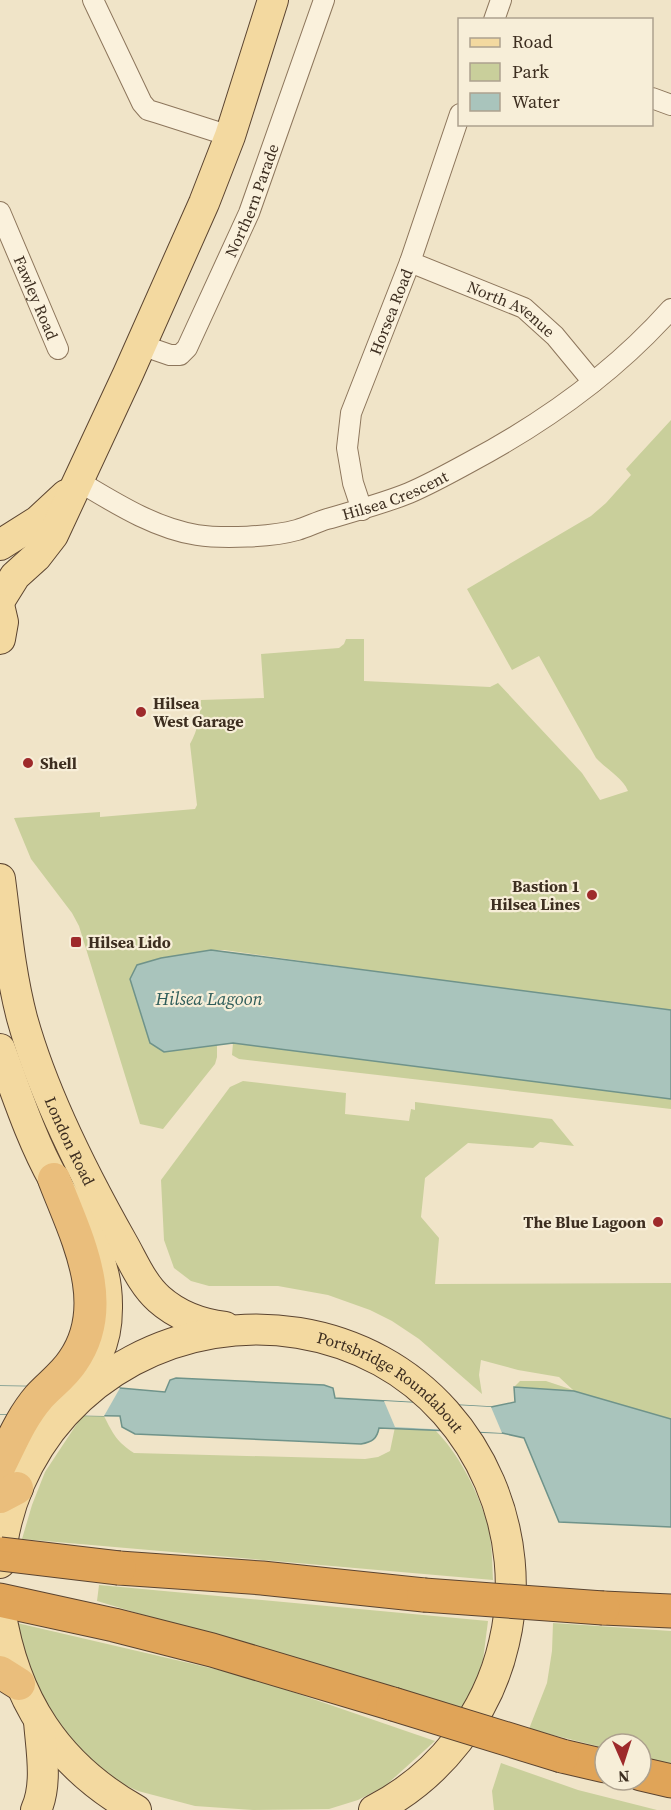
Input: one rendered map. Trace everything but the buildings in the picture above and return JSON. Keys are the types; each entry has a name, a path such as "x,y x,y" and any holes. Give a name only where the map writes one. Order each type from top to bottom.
{"highway":[{"path":"6,1483 18,1427 38,1398 84,1375 72,1362 84,1342 89,1321 90,1297 84,1259 54,1179"},
{"path":"0,1554 119,1568 262,1578 424,1595 671,1611"},
{"path":"0,1600 114,1625 212,1650 562,1756 593,1763"},
{"path":"653,1777 671,1781"}],"main road":[{"path":"0,600 15,576 36,557 53,535 141,345 204,203 230,136 273,0"},
{"path":"0,545 38,521 76,484"},
{"path":"0,523 30,521 51,509"},
{"path":"0,609 3,622 0,639"},
{"name":"London Road","path":"0,879 14,980 32,1049 61,1122 115,1228 148,1287 159,1300 196,1321 217,1326 243,1328"},
{"name":"London Road","path":"0,1048 30,1127 54,1179"},
{"name":"Portsbridge Roundabout","path":"84,1375 129,1361 161,1346 198,1334 243,1328 294,1331 342,1343 382,1361 417,1386 441,1407 472,1446 489,1479 503,1516 510,1557 511,1598 501,1657 482,1704 466,1730 422,1778 374,1810"},
{"path":"0,1563 8,1517 6,1483 32,1457 84,1375"},
{"path":"0,1609 10,1678 39,1721 77,1768 102,1789 136,1810"},
{"path":"36,1810 42,1782 39,1721"},
{"path":"401,1810 422,1778"}],"street":[{"path":"93,0 142,103 148,110 230,136"},
{"name":"Northern Parade","path":"141,345 170,355 180,355 187,348 252,207 324,0"},
{"path":"495,18 501,0"},
{"path":"653,99 671,105"},
{"name":"Horsea Road","path":"362,510 353,483 347,448 351,413 410,262 458,117"},
{"name":"Fawley Road","path":"0,212 58,349"},
{"name":"North Avenue","path":"410,262 524,308 555,336 593,382"},
{"name":"Hilsea Crescent","path":"76,484 178,532 201,536 261,535 296,530 362,510 410,492 488,452 562,407 622,360 671,309"}],"green space":[{"path":"671,420 671,1010 522,992 224,950 161,958 164,1052 217,1044 217,1057 215,1064 163,1129 140,1124 79,926 72,913 31,859 14,818 100,812 100,817 195,809 197,805 190,744 198,723 201,700 264,698 261,654 339,648 346,639 364,639 364,681 490,687 498,683 582,773 600,800 628,791 626,786 596,758 539,656 512,670 467,589 591,516 631,475 626,469"},
{"path":"233,1043 671,1097 671,1109 239,1059 232,1055"},
{"path":"243,1081 346,1093 345,1114 409,1121 411,1109 415,1110 415,1102 552,1119 574,1146 540,1142 533,1148 468,1143 425,1178 421,1217 439,1238 435,1284 671,1283 671,1431 515,1402 514,1387 520,1381 546,1381 573,1390 559,1377 518,1370 481,1360 479,1375 482,1394 419,1339 370,1310 328,1295 278,1286 209,1286 191,1281 174,1268 164,1240 161,1180 230,1087"},
{"path":"82,1416 104,1416 116,1437 134,1453 365,1459 378,1457 390,1451 395,1427 435,1430 459,1460 482,1507 489,1534 493,1580 22,1539 45,1472"},
{"path":"99,1585 488,1621 483,1660 465,1711 97,1601"},
{"path":"17,1623 249,1677 435,1741 385,1786 358,1800 329,1809 253,1810 195,1806 138,1791 116,1781 74,1751 36,1692"},
{"path":"553,1623 671,1631 671,1764 653,1760 653,1732 593,1732 593,1745 529,1729 547,1683"},
{"path":"501,1763 578,1790 657,1810 494,1810 492,1791"}],"water":[{"name":"Hilsea Lagoon","path":"211,950 671,1010 671,1099 233,1043 164,1052 150,1043 130,979 137,965 161,958"},
{"path":"176,1378 324,1385 333,1388 335,1398 491,1407 515,1402 514,1387 574,1391 671,1419 671,1527 559,1522 524,1438 502,1433 379,1428 373,1439 361,1444 135,1434 122,1427 120,1416 0,1414 0,1386 120,1388 165,1392 170,1380"}],"pier":[{"path":"0,1386 120,1388 104,1416 0,1414"},
{"path":"384,1401 491,1407 502,1433 395,1427"}],"place":[{"name":"Hilsea West Garage","path":"141,712"},
{"name":"Shell","path":"28,763"},
{"name":"Bastion 1 Hilsea Lines","path":"592,895"},
{"name":"Hilsea Lido","path":"76,942"},
{"name":"The Blue Lagoon","path":"658,1222"}]}
